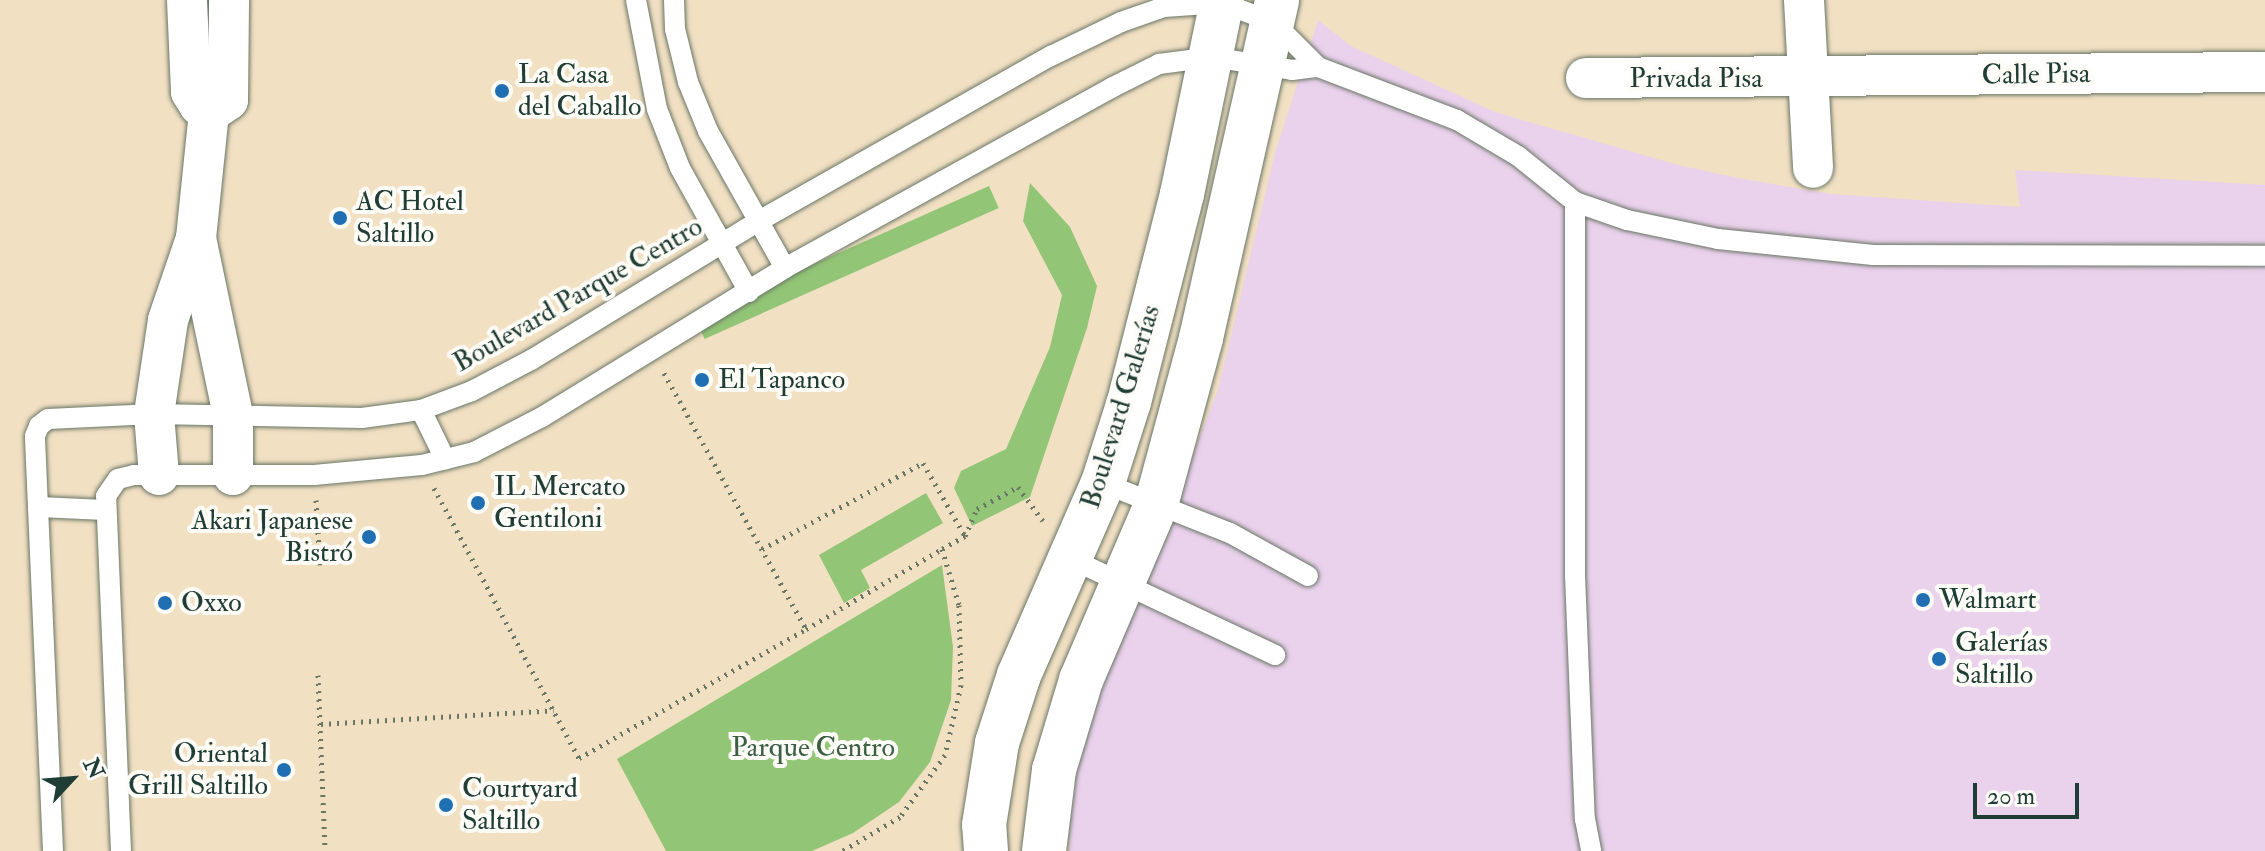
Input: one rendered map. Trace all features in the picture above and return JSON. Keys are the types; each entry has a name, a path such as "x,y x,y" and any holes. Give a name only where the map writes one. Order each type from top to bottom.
{"street":[{"path":"187,0 200,102 196,238 217,325 233,415 233,475"},
{"path":"200,102 228,100 229,0"},
{"path":"1804,0 1813,168"},
{"name":"Boulevard Galerías","path":"986,851 984,825 997,743 1019,675 1103,483 1144,342 1212,57 1222,1"},
{"name":"Boulevard Galerías","path":"1044,851 1054,770 1081,680 1156,505 1201,338 1275,11"},
{"name":"Calle Pisa","path":"1807,79 2265,72"},
{"name":"Privada Pisa","path":"1586,78 1807,79"},
{"path":"159,475 154,414 168,320 196,238"},
{"path":"1019,675 1036,662 1051,660 1064,663 1081,680"}],"lane":[{"path":"636,0 657,109 680,168 749,292"},
{"path":"674,0 675,29 688,82 708,131 785,268"},
{"name":"Boulevard Parque Centro","path":"53,851 35,436 39,426 59,416 154,414 362,418 421,410 472,391 531,360 757,222 1051,56 1121,22 1164,7 1222,1 1275,11"},
{"path":"1275,11 1318,67"},
{"path":"121,851 106,510 109,488 118,479 159,475 314,475 422,465 474,452 542,417 785,268 1159,64 1212,57 1292,70 1318,67 1457,120 1518,156 1575,202 1627,220 1718,239 1873,255 2265,256"},
{"path":"1575,202 1575,575 1585,819 1591,851"},
{"path":"421,410 445,459"},
{"path":"1103,483 1230,533 1308,576"},
{"path":"38,507 106,510"},
{"path":"1069,558 1275,655"}],"path":[{"path":"652,351 806,629"},
{"path":"762,549 923,463 965,536"},
{"path":"422,465 579,758 965,536 977,509 1018,487"},
{"path":"314,475 320,565"},
{"path":"842,851 900,817 945,755 961,685 959,605 942,549"},
{"path":"318,675 325,851"},
{"path":"321,724 554,710"}],"shaded area":[{"path":"1318,20 1351,46 1495,112 1678,165 1738,178 1831,194 2020,207 2015,170 2265,185 2265,851 1069,851 1070,810 1080,755 1094,707 1218,390 1275,153"}],"green space":[{"path":"1030,183 1070,227 1097,286 1087,328 1030,497 972,526 954,488 961,471 1006,449 1050,347 1062,295 1023,221"},
{"path":"989,186 999,208 705,339 695,317"},
{"path":"926,493 943,523 861,570 870,588 844,603 819,555"},
{"name":"Parque Centro","path":"942,565 953,647 951,700 930,762 899,802 853,833 812,851 666,851 617,759"}],"place":[{"name":"La Casa del Caballo","path":"502,91"},
{"name":"AC Hotel Saltillo","path":"340,218"},
{"name":"El Tapanco","path":"702,380"},
{"name":"IL Mercato Gentiloni","path":"478,503"},
{"name":"Akari Japanese Bistró","path":"369,537"},
{"name":"Walmart","path":"1923,600"},
{"name":"Oxxo","path":"165,603"},
{"name":"Galerías Saltillo","path":"1939,659"},
{"name":"Oriental Grill Saltillo","path":"284,770"},
{"name":"Courtyard Saltillo","path":"446,805"}]}
